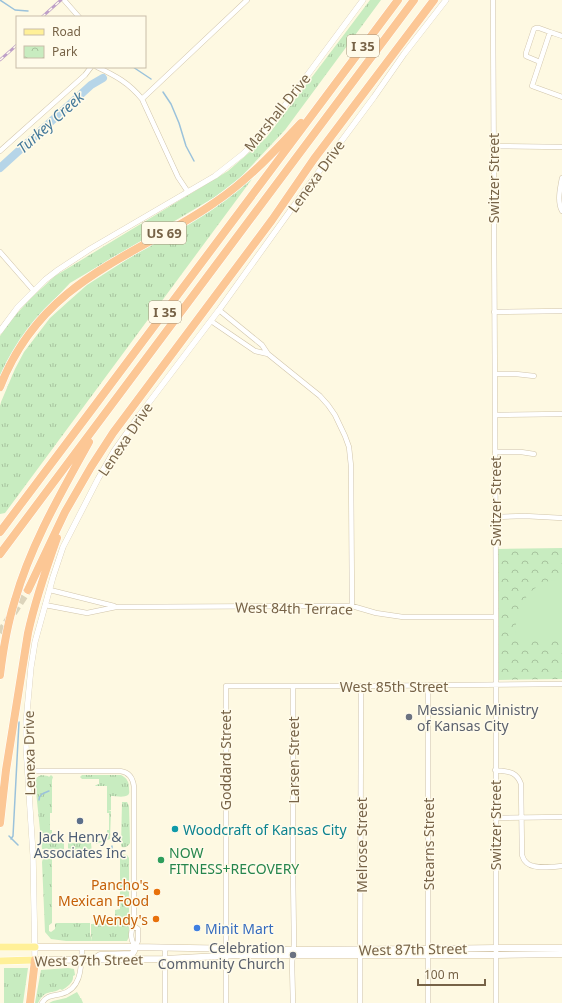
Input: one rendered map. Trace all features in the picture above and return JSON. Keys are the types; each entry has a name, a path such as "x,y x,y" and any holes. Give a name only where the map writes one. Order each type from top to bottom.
{"highway":[{"name":"I 35","path":"0,532 398,0"},
{"name":"I 35","path":"0,554 414,0"},
{"path":"28,590 64,512 113,434 267,226 314,159 434,0"},
{"name":"US 69","path":"0,387 8,367 26,338 67,294 97,273 198,214 229,193 266,160 329,92"},
{"path":"0,675 9,622 24,572 56,502 104,415"},
{"path":"0,823 6,770 24,656 32,618 43,577 58,538 91,467"},
{"path":"30,1003 35,960"}],"main road":[{"name":"West 87th Street","path":"0,947 246,949 293,953"},
{"path":"92,960 100,955 132,954 135,947"},
{"name":"West 87th Street","path":"428,952 496,948 562,948"},
{"name":"West 87th Street","path":"0,961 165,959 237,955 360,952 428,952 496,955 562,954"}],"street":[{"path":"64,0 78,16"},
{"path":"142,99 247,0"},
{"name":"Marshall Drive","path":"0,331 18,307 58,270 215,176 243,154 266,131 363,0"},
{"name":"Lenexa Drive","path":"35,960 33,855 26,724 35,642 63,547 114,451 219,310 404,54 446,0"},
{"name":"Switzer Street","path":"493,0 496,1003"},
{"path":"540,62 526,56 534,30 539,28 562,36"},
{"path":"550,32 532,86 562,97"},
{"path":"0,151 85,75 90,68"},
{"path":"99,68 125,82 135,90 142,99 178,177 188,192"},
{"path":"493,146 562,146"},
{"path":"562,178 559,198 560,209 562,211"},
{"path":"0,252 34,291"},
{"path":"219,310 262,345 268,354 320,396 335,415 340,425 347,442 351,466 352,606"},
{"path":"494,312 562,311"},
{"path":"210,321 254,351 268,354"},
{"path":"495,374 534,376"},
{"path":"495,415 562,414"},
{"path":"495,452 521,452 534,454"},
{"path":"495,517 524,516 562,518"},
{"name":"West 84th Terrace","path":"50,590 116,607"},
{"name":"West 84th Terrace","path":"45,605 87,613 116,607 352,606 376,613 403,617 496,617"},
{"name":"West 85th Street","path":"226,686 428,686 562,684"},
{"name":"Goddard Street","path":"226,686 226,1003"},
{"name":"Larsen Street","path":"293,686 293,1003"},
{"name":"Melrose Street","path":"360,1003 361,686"},
{"name":"Stearns Street","path":"428,686 428,1003"},
{"path":"28,771 120,770 132,777 134,783 134,926 131,941 135,947"},
{"path":"495,770 516,775 521,784 522,855 524,861 528,865 534,867 562,866"},
{"path":"496,818 562,817"},
{"path":"42,1003 48,997 65,993 76,985 80,976 82,947"},
{"path":"165,948 165,1003"}],"green space":[{"path":"370,0 381,0 285,130 241,177 215,197 70,283 34,321 13,352 0,378 0,336 10,321 31,298 55,276 228,171 266,138"},
{"path":"252,179 5,513 0,514 0,406 15,369 24,352 50,318 87,285"},
{"path":"562,548 562,679 498,680 497,549"},
{"path":"552,580 562,580 562,637 516,637 517,617 525,599 529,594 534,589 546,582"},
{"path":"41,775 49,777 51,775 53,777 50,830 52,830 52,840 56,843 64,843 64,849 42,849 35,782 36,778"},
{"path":"82,775 121,775 129,784 128,795 122,797 111,796 111,810 108,810 111,811 110,839 96,844 96,841 103,841 104,835 107,835 107,830 109,830 109,813 107,813 107,786 95,786 99,784 99,779 82,779 80,777"},
{"path":"122,802 127,802 129,806 130,843 125,847 121,846"},
{"path":"68,843 91,843 92,853 88,857 80,855 68,849"},
{"path":"120,854 127,855 129,858 129,937 127,941 92,941 91,924 115,923 115,910 120,909"},
{"path":"43,858 52,858 52,923 49,925 49,931 51,932 55,929 56,923 90,923 90,934 92,941 66,941 51,939 45,932 42,862"},
{"path":"4,968 28,968 23,1003 4,1003"},
{"path":"74,969 75,975 73,976 70,984 62,990 60,989 44,995 38,1003 35,1003 41,970"},
{"path":"77,992 83,1003 49,1003 66,998"}],"waterway":[{"path":"0,0 15,10 28,11"},
{"path":"134,68 151,79"},
{"name":"Turkey Creek","path":"0,168 91,85 103,78"},
{"path":"163,92 171,104 186,146 194,161"},
{"path":"11,839 13,836 19,722"},
{"path":"39,800 41,795 49,791"},
{"path":"9,836 18,845"},
{"path":"112,846 112,851"},
{"path":"144,903 148,902"}],"tunnel":[{"path":"0,633 28,590"}],"railway":[{"path":"43,16 61,0"},
{"path":"0,60 16,46"}],"place":[{"name":"Messianic Ministry of Kansas City","path":"409,717"},
{"name":"Jack Henry & Associates Inc","path":"80,821"},
{"name":"Woodcraft of Kansas City","path":"175,829"},
{"name":"NOW FITNESS+RECOVERY","path":"161,860"},
{"name":"Pancho's Mexican Food","path":"157,892"},
{"name":"Wendy's","path":"156,919"},
{"name":"Minit Mart","path":"197,928"},
{"name":"Celebration Community Church","path":"293,955"}]}
